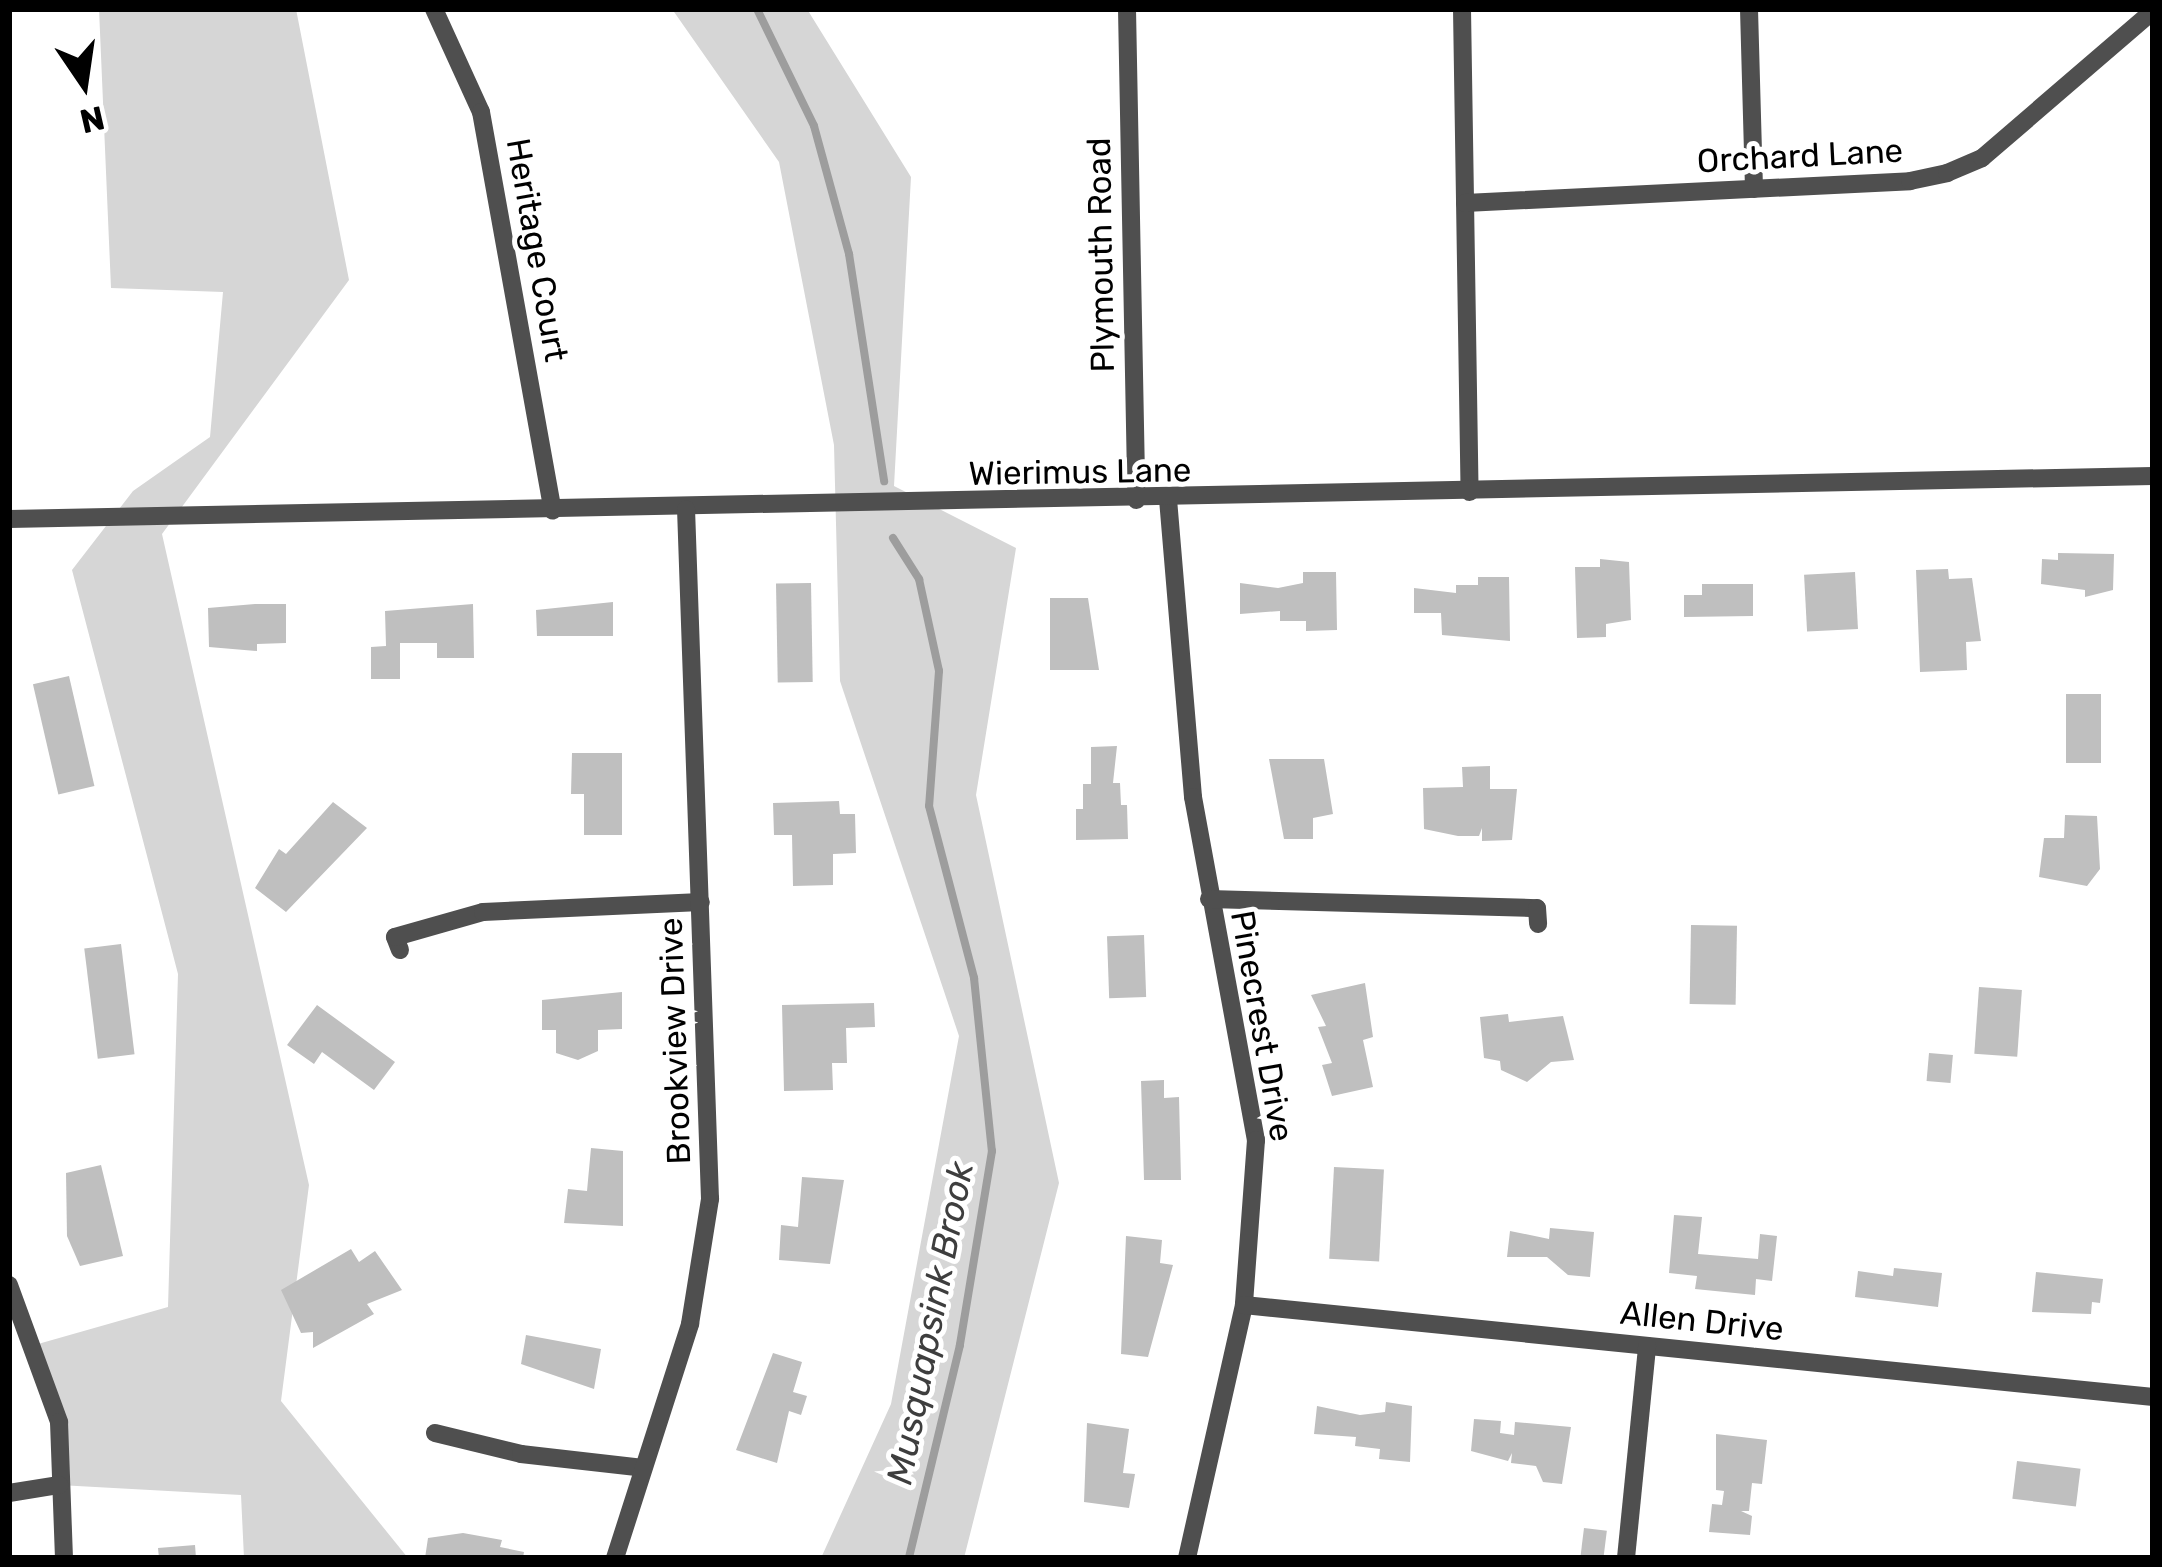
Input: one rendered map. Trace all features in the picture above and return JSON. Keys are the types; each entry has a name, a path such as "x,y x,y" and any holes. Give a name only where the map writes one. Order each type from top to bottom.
{"street":[{"name":"Heritage Court","path":"434,9 481,112 553,511"},
{"name":"Plymouth Road","path":"1127,9 1136,500"},
{"path":"1462,9 1470,492"},
{"path":"1749,9 1754,190"},
{"name":"Orchard Lane","path":"1465,203 1910,181 1982,158 2153,11"},
{"name":"Wierimus Lane","path":"9,519 1136,500 2153,476"},
{"name":"Pinecrest Drive","path":"1168,499 1209,899 1256,1140 1244,1305 1187,1558"},
{"name":"Brookview Drive","path":"615,1558 691,1324 705,1244 700,902 686,509"},
{"path":"1209,899 1537,908 1538,924"},
{"path":"400,950 394,937 483,912 700,902"},
{"path":"9,1285 59,1422 64,1558"},
{"name":"Allen Drive","path":"1244,1305 2153,1397"},
{"path":"1625,1558 1647,1346"},
{"path":"435,1433 521,1454 643,1468"},
{"path":"9,1493 59,1485"}],"shaded area":[{"path":"99,9 296,9 349,280 162,534 309,1185 281,1401 408,1558 244,1558 241,1495 59,1485 59,1422 31,1346 168,1307 178,974 72,570 133,491 210,437 223,292 111,288"},
{"path":"672,9 807,9 911,177 894,486 1016,548 976,795 1059,1183 964,1558 821,1558 891,1404 959,1036 840,681 834,445 779,162"}],"building":[{"path":"2058,553 2114,554 2113,590 2085,597 2085,590 2041,584 2042,559 2058,560"},
{"path":"1600,559 1629,562 1631,620 1606,624 1606,637 1577,638 1575,567 1600,567"},
{"path":"1948,569 1949,579 1972,578 1981,641 1966,642 1967,670 1920,672 1916,570"},
{"path":"1303,572 1336,572 1337,630 1306,631 1306,621 1280,621 1280,611 1240,614 1240,583 1278,588 1303,583"},
{"path":"1855,572 1858,629 1807,632 1804,575"},
{"path":"1478,577 1509,577 1510,641 1442,635 1441,613 1414,613 1414,588 1456,593 1456,585 1478,585"},
{"path":"811,583 813,682 778,683 776,584"},
{"path":"1702,584 1753,584 1753,616 1684,617 1684,595 1702,595"},
{"path":"1050,598 1088,598 1099,670 1050,670"},
{"path":"613,602 613,636 537,636 536,610"},
{"path":"286,604 286,643 257,644 257,651 209,647 208,608"},
{"path":"473,604 474,658 437,658 437,643 400,643 400,679 371,679 371,647 386,646 385,611"},
{"path":"69,676 94,786 58,794 33,684"},
{"path":"2066,694 2101,694 2101,763 2066,763"},
{"path":"1117,746 1113,783 1120,783 1121,805 1127,805 1128,839 1076,840 1076,809 1083,809 1083,784 1091,784 1091,747"},
{"path":"572,753 622,753 622,835 584,835 584,794 571,794"},
{"path":"1269,759 1324,759 1333,814 1313,818 1313,839 1284,839"},
{"path":"1490,766 1490,789 1517,789 1512,840 1482,841 1482,828 1479,836 1424,829 1423,788 1463,787 1462,767"},
{"path":"839,801 840,814 855,814 856,853 833,854 833,885 793,886 792,835 774,835 773,803"},
{"path":"333,802 367,828 286,912 255,888 279,849 286,854"},
{"path":"2065,815 2097,816 2100,869 2087,886 2039,877 2044,838 2064,838"},
{"path":"1691,925 1737,926 1736,1005 1690,1004"},
{"path":"1144,935 1146,997 1109,998 1107,936"},
{"path":"121,944 135,1054 98,1059 84,949"},
{"path":"1365,983 1373,1037 1363,1040 1373,1087 1332,1096 1322,1065 1332,1063 1318,1027 1326,1026 1311,995"},
{"path":"1979,987 2022,990 2017,1057 1974,1054"},
{"path":"622,992 622,1029 598,1030 598,1051 578,1060 556,1053 556,1030 542,1030 542,1000"},
{"path":"874,1003 875,1027 846,1028 847,1063 832,1063 833,1090 784,1091 782,1005"},
{"path":"317,1005 395,1062 374,1090 322,1052 314,1064 287,1045"},
{"path":"1508,1014 1509,1022 1563,1016 1574,1060 1551,1062 1527,1082 1501,1070 1500,1061 1484,1058 1480,1017"},
{"path":"1929,1053 1953,1055 1950,1083 1927,1081"},
{"path":"1164,1080 1164,1098 1179,1097 1181,1180 1144,1180 1141,1081"},
{"path":"591,1148 623,1151 623,1226 564,1223 568,1189 587,1191"},
{"path":"101,1165 123,1256 80,1266 67,1236 66,1173"},
{"path":"1334,1167 1384,1170 1379,1261 1329,1259"},
{"path":"802,1177 844,1180 830,1264 779,1260 781,1225 798,1227"},
{"path":"1674,1215 1702,1217 1698,1254 1758,1259 1760,1234 1777,1236 1772,1281 1756,1279 1755,1295 1695,1289 1697,1276 1669,1273"},
{"path":"1550,1228 1594,1232 1590,1277 1568,1275 1547,1257 1507,1257 1510,1231 1549,1239"},
{"path":"1126,1236 1162,1240 1160,1263 1173,1265 1148,1357 1121,1354"},
{"path":"351,1249 359,1262 375,1251 402,1290 367,1304 374,1314 313,1348 313,1332 301,1333 281,1290"},
{"path":"1894,1268 1942,1273 1938,1307 1855,1297 1858,1271 1893,1276"},
{"path":"2036,1272 2103,1279 2100,1303 2092,1302 2091,1314 2032,1312"},
{"path":"526,1335 601,1349 594,1389 521,1364"},
{"path":"773,1353 802,1362 793,1392 807,1396 801,1415 789,1411 777,1463 736,1450"},
{"path":"1386,1402 1412,1406 1410,1462 1379,1459 1380,1449 1355,1446 1356,1437 1314,1434 1317,1406 1360,1415 1385,1412"},
{"path":"1474,1419 1501,1421 1500,1433 1514,1435 1515,1422 1571,1427 1562,1484 1543,1482 1536,1466 1511,1463 1512,1453 1508,1461 1471,1451"},
{"path":"1087,1423 1129,1429 1123,1473 1135,1474 1129,1508 1084,1502"},
{"path":"1716,1434 1767,1440 1762,1484 1752,1483 1749,1511 1741,1511 1752,1516 1750,1535 1709,1532 1712,1504 1722,1505 1724,1491 1716,1490"},
{"path":"2017,1461 2081,1469 2076,1507 2012,1499"},
{"path":"1584,1528 1607,1531 1603,1558 1581,1556"},
{"path":"463,1533 502,1540 500,1547 524,1552 523,1558 425,1558 428,1538"},
{"path":"195,1545 196,1558 159,1558 158,1548"}],"waterway":[{"name":"Musquapsink Brook","path":"757,9 814,126 849,254 884,481"},
{"name":"Musquapsink Brook","path":"893,538 919,579 939,671 929,806 974,978 992,1151 960,1345 909,1558"}]}
